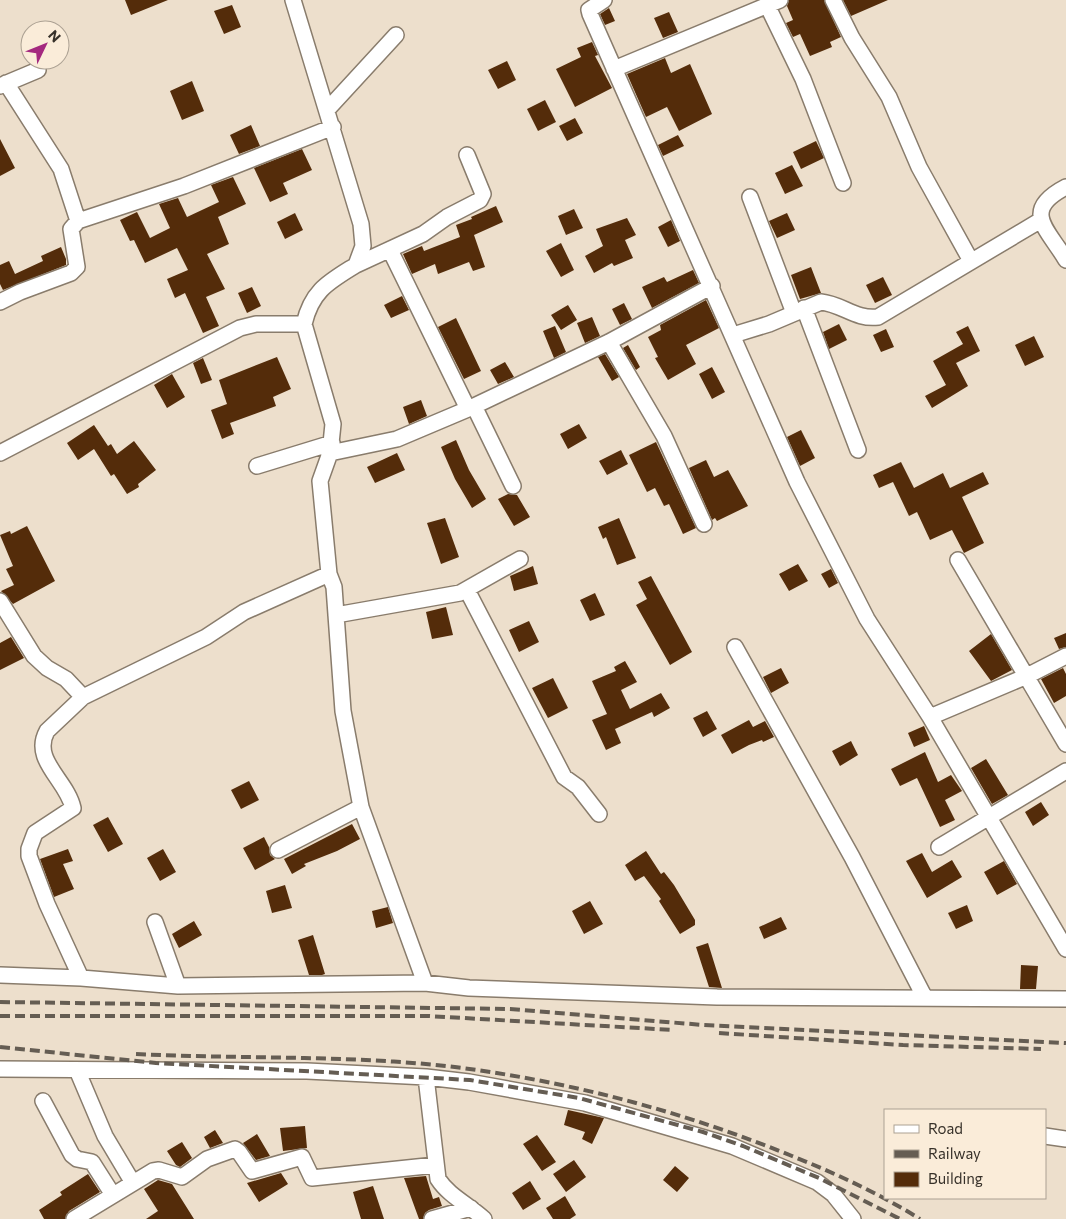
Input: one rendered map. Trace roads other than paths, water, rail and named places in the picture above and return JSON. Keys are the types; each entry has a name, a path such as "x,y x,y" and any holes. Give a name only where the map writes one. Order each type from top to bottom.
{"street":[{"path":"293,0 361,224 363,246 356,265"},
{"path":"604,0 589,10 797,482 868,619 930,717 987,818 1066,949"},
{"path":"833,0 852,38 889,98 919,167 971,261"},
{"path":"614,69 774,3 843,183"},
{"path":"327,110 396,35"},
{"path":"38,70 3,84 61,169 78,221"},
{"path":"0,302 20,292 71,273 77,267 71,229 78,221 175,189 333,127"},
{"path":"425,984 361,807 343,711 334,587 329,574 320,481 331,448 333,424 304,324 308,308 315,294 328,282 356,265 432,229 447,217 483,198 467,155"},
{"path":"1065,254 1042,226 1039,212 1045,202 1066,187"},
{"path":"750,197 858,450"},
{"path":"733,335 769,324 816,303 828,302 860,317 878,317 1041,220"},
{"path":"390,250 513,486"},
{"path":"257,466 331,448 397,439 471,408 609,342 712,286"},
{"path":"0,453 240,328 256,324 304,324"},
{"path":"609,342 664,436 704,524"},
{"path":"336,615 452,596 467,590 520,559"},
{"path":"958,560 1066,744"},
{"path":"81,978 47,904 29,856 31,837 72,808 42,753 47,730 83,697 120,681 206,636 244,612 329,574"},
{"path":"467,590 564,777 578,787 599,814"},
{"path":"0,601 34,656 47,668 66,678 83,697"},
{"path":"734,647 847,849 924,998"},
{"path":"930,717 1027,676 1066,656"},
{"path":"939,847 1066,771"},
{"path":"278,850 361,807"},
{"path":"155,922 178,986"},
{"path":"0,975 81,978 178,986 425,984 469,988 717,997 1066,999"},
{"path":"0,1069 307,1071 426,1077 585,1103 732,1146 816,1182 833,1194 853,1219"},
{"path":"77,1070 105,1136 133,1183"},
{"path":"426,1077 438,1179 445,1190 484,1219"},
{"path":"44,1101 72,1155 77,1159 92,1162 113,1195"},
{"path":"1046,1136 1066,1139"},
{"path":"74,1219 148,1173 159,1170 182,1178 207,1160 234,1149 239,1152 252,1171 302,1157 312,1178 436,1165"},
{"path":"432,1219 471,1208"}],"railway":[{"path":"0,1002 510,1009 703,1025 1066,1043"},
{"path":"0,1016 428,1016 674,1030"},
{"path":"719,1033 903,1045 1041,1049"},
{"path":"0,1047 156,1063 470,1080 579,1098 703,1132 743,1146 819,1178 900,1219"},
{"path":"136,1054 369,1060 446,1066 535,1080 622,1099 708,1125 809,1163 884,1198"},
{"path":"885,1199 920,1219"}]}
